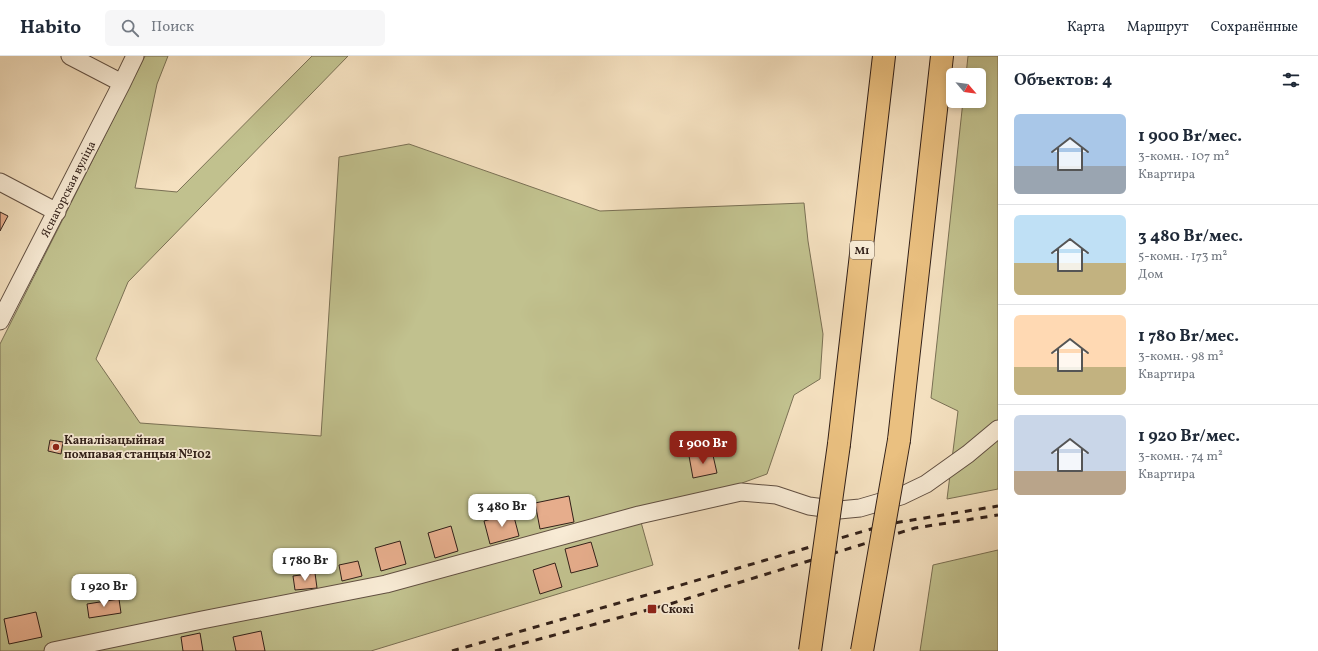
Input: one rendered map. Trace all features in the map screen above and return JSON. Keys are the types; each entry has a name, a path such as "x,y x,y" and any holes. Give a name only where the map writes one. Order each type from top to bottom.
{"highway":[{"name":"М1","path":"810,651 840,444 884,56"},
{"path":"862,651 899,440 942,56"}],"street":[{"path":"70,56 122,83"},
{"name":"Яснагорская вуліца","path":"0,321 57,212 135,56"},
{"path":"0,182 57,212"},
{"path":"53,651 386,584 639,515 741,492 776,494 809,506 831,509 839,510 860,508 901,496 926,484 968,454 998,429"}],"green space":[{"path":"145,56 168,56 157,84 135,188 177,192 312,56 348,56 128,282 96,359 140,423 321,436 339,157 409,144 600,211 804,203 808,241 823,334 820,379 794,395 767,474 742,483 741,496 639,515 653,565 371,651 0,651 0,344"},
{"path":"968,56 998,56 998,489 947,499 958,411 931,398 962,108 986,108 986,68 967,68"},
{"path":"998,550 998,651 920,651 933,565"}],"building":[{"path":"0,212 8,216 0,231"},
{"name":"Каналізацыйная помпавая станцыя №102","path":"50,440 63,442 61,454 48,451"},
{"path":"712,451 717,473 693,478 689,456"},
{"path":"569,496 574,522 540,529 535,503"},
{"path":"513,513 519,536 490,544 484,521"},
{"path":"451,526 458,551 435,558 428,533"},
{"path":"400,541 406,564 381,571 375,548"},
{"path":"591,542 598,566 571,573 565,549"},
{"path":"358,561 362,576 342,581 339,565"},
{"path":"555,563 562,587 540,594 533,570"},
{"path":"315,573 317,588 295,590 293,576"},
{"path":"119,599 121,613 89,618 87,604"},
{"path":"36,612 42,637 9,644 4,619"},
{"path":"261,631 265,651 236,651 233,637"},
{"path":"200,633 203,651 183,651 181,637"}],"railway":[{"path":"452,651 888,524 998,506"},
{"path":"495,651 670,604 915,528 998,515"}],"place":[{"name":"Каналізацыйная помпавая станцыя №102","path":"56,447"},
{"name":"Скокі","path":"652,609"}]}
